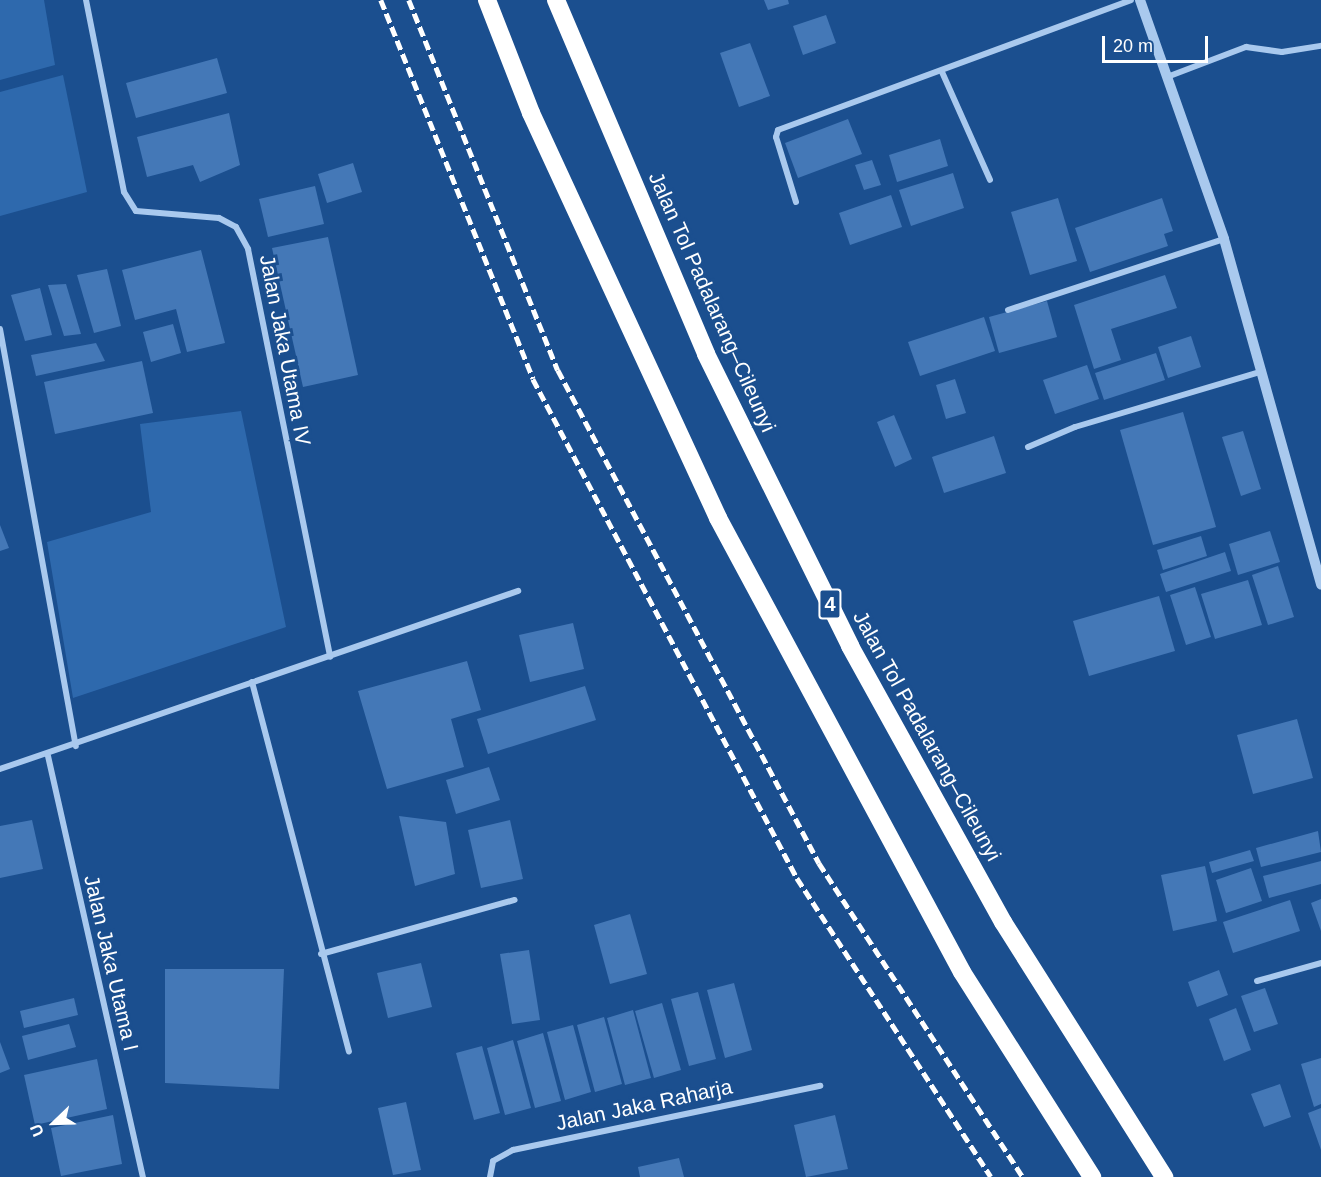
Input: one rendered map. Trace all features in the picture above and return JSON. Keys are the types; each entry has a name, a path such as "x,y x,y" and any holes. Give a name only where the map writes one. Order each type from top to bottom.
{"highway":[{"path":"487,0 531,113 718,518 962,972 1092,1177"},
{"name":"Jalan Tol Padalarang–Cileunyi","path":"556,0 706,354 850,646 1003,922 1164,1177"}],"street":[{"name":"Jalan Jaka Utama IV","path":"86,0 130,202 136,211 219,218 236,227 248,249 330,657"},
{"path":"796,202 778,130 942,72 1131,0"},
{"path":"1140,0 1224,239 1263,370 1321,585"},
{"path":"1167,76 1246,47 1282,52 1321,46"},
{"path":"942,72 990,180"},
{"path":"1008,310 1224,239"},
{"path":"0,330 76,746"},
{"path":"1028,447 1075,427 1263,370"},
{"path":"0,769 48,756 252,682 518,591"},
{"path":"252,682 321,954 349,1051"},
{"name":"Jalan Jaka Utama I","path":"48,756 143,1177"},
{"path":"321,954 515,900"},
{"path":"1257,981 1321,963"},
{"name":"Jalan Jaka Raharja","path":"490,1177 493,1161 513,1150 820,1086"}],"shaded area":[{"path":"0,0 44,0 55,65 0,80"},
{"path":"63,75 87,192 0,216 0,92"},
{"path":"241,411 286,627 73,698 47,542 151,512 140,424"}],"building":[{"path":"764,0 788,0 789,4 768,10"},
{"path":"826,15 836,43 803,55 793,26"},
{"path":"750,43 770,96 739,107 720,53"},
{"path":"217,58 227,93 136,118 126,83"},
{"path":"229,113 240,165 200,182 193,165 147,177 137,137"},
{"path":"848,119 862,154 798,178 785,143"},
{"path":"940,139 948,166 897,182 889,155"},
{"path":"872,160 881,185 864,190 855,165"},
{"path":"353,163 362,192 327,203 318,174"},
{"path":"953,173 964,208 911,226 899,190"},
{"path":"315,186 324,224 268,237 259,199"},
{"path":"891,195 902,227 850,245 839,213"},
{"path":"1058,198 1077,261 1030,275 1011,212"},
{"path":"1162,198 1173,231 1164,234 1168,246 1090,272 1075,228"},
{"path":"328,237 358,375 303,387 272,248"},
{"path":"201,250 225,343 187,352 176,309 135,320 122,270"},
{"path":"107,269 121,326 94,333 77,275"},
{"path":"1165,275 1177,308 1111,329 1121,360 1094,369 1074,305"},
{"path":"66,284 81,334 64,336 48,285"},
{"path":"40,288 52,335 25,341 11,295"},
{"path":"1047,301 1057,337 999,353 989,317"},
{"path":"984,317 995,351 920,376 908,342"},
{"path":"173,324 181,353 151,362 143,332"},
{"path":"1191,336 1201,367 1168,378 1158,347"},
{"path":"96,343 105,361 36,376 31,355"},
{"path":"1156,353 1165,380 1104,400 1095,373"},
{"path":"142,361 153,413 55,434 44,382"},
{"path":"1087,365 1099,399 1055,414 1043,380"},
{"path":"955,379 966,413 946,419 936,385"},
{"path":"1183,412 1216,527 1153,545 1120,430"},
{"path":"894,415 912,459 895,467 877,422"},
{"path":"1243,431 1261,489 1241,496 1222,437"},
{"path":"994,436 1006,473 944,493 932,457"},
{"path":"0,525 9,548 0,551"},
{"path":"1270,531 1280,562 1238,575 1229,544"},
{"path":"1201,536 1207,556 1163,570 1157,550"},
{"path":"1225,552 1231,571 1166,592 1160,574"},
{"path":"1278,566 1294,617 1268,625 1252,575"},
{"path":"1248,580 1262,625 1215,639 1201,594"},
{"path":"1195,587 1211,637 1186,645 1170,595"},
{"path":"1159,596 1175,651 1089,676 1073,621"},
{"path":"573,623 584,669 530,682 519,635"},
{"path":"467,661 481,710 451,719 464,767 387,789 358,691"},
{"path":"585,686 596,720 488,754 477,719"},
{"path":"1297,719 1313,778 1253,794 1237,735"},
{"path":"489,767 500,800 456,814 446,780"},
{"path":"399,816 446,822 455,874 415,886"},
{"path":"32,820 43,869 0,878 0,826"},
{"path":"510,820 523,879 481,888 468,830"},
{"path":"1318,831 1321,852 1261,867 1256,848"},
{"path":"1250,850 1254,861 1212,873 1209,862"},
{"path":"1321,861 1321,884 1269,898 1263,876"},
{"path":"1205,866 1217,921 1173,931 1161,875"},
{"path":"1251,868 1262,901 1226,913 1216,880"},
{"path":"1321,899 1321,931 1311,903"},
{"path":"1290,900 1300,931 1233,953 1223,922"},
{"path":"630,914 647,974 610,984 594,925"},
{"path":"529,950 540,1020 512,1024 500,954"},
{"path":"421,963 432,1007 388,1018 377,973"},
{"path":"165,969 284,969 279,1089 165,1083"},
{"path":"1219,970 1228,995 1197,1007 1188,982"},
{"path":"734,983 752,1050 725,1058 707,990"},
{"path":"1265,988 1278,1024 1254,1032 1241,996"},
{"path":"698,992 716,1059 689,1066 671,999"},
{"path":"74,998 78,1015 24,1028 20,1011"},
{"path":"662,1003 681,1070 654,1078 635,1011"},
{"path":"1236,1008 1251,1050 1224,1061 1209,1019"},
{"path":"633,1010 651,1078 625,1085 607,1018"},
{"path":"604,1017 622,1084 595,1092 577,1025"},
{"path":"69,1024 76,1047 28,1060 22,1036"},
{"path":"573,1025 591,1092 565,1100 547,1032"},
{"path":"543,1033 561,1101 535,1108 517,1041"},
{"path":"513,1040 531,1108 505,1115 487,1048"},
{"path":"0,1042 10,1069 0,1073"},
{"path":"482,1046 500,1113 474,1120 456,1053"},
{"path":"1321,1058 1321,1104 1314,1107 1301,1064"},
{"path":"97,1059 107,1109 35,1125 24,1075"},
{"path":"1280,1084 1291,1117 1264,1127 1251,1094"},
{"path":"406,1102 421,1170 393,1175 378,1108"},
{"path":"1321,1108 1321,1150 1308,1113"},
{"path":"113,1115 122,1164 61,1176 51,1128"},
{"path":"835,1115 848,1169 806,1177 794,1125"},
{"path":"679,1158 684,1177 640,1177 638,1167"}],"railway":[{"path":"381,0 533,379 797,878 991,1177"},
{"path":"409,0 558,370 819,863 1023,1177"}]}
